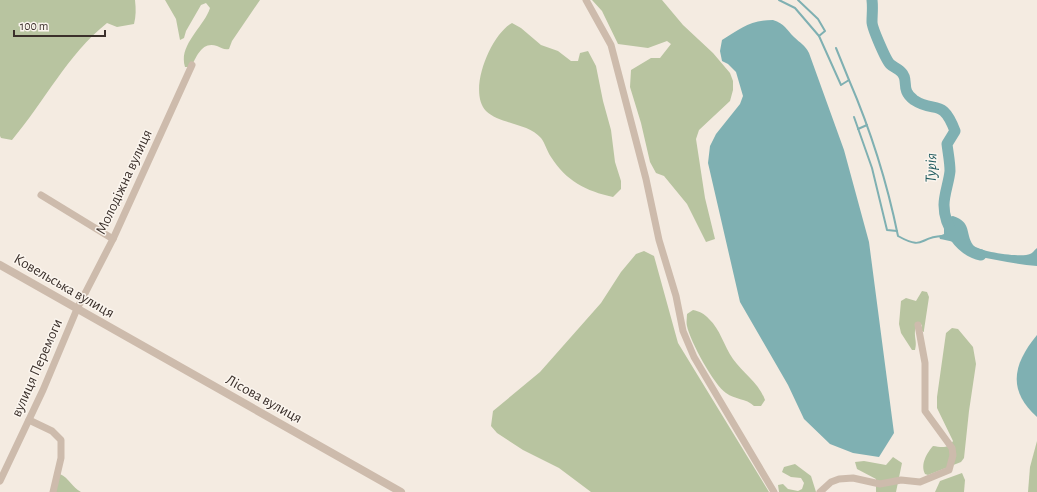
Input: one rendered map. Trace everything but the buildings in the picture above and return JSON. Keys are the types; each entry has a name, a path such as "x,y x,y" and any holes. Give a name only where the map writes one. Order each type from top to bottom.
{"street":[{"path":"586,0 611,46 646,178 659,240 676,296 683,331 694,357 774,492"},
{"name":"Молодіжна вулиця","path":"77,309 113,239 192,65"},
{"path":"41,195 113,239"},
{"name":"Ковельська вулиця","path":"0,265 114,331"},
{"name":"вулиця Перемоги","path":"0,481 29,420 77,309"},
{"path":"820,492 831,482 838,479 853,478 880,484 900,480 920,482 949,470 953,455 952,448 925,411 925,363 918,325"},
{"name":"Лісова вулиця","path":"114,331 401,492"},
{"path":"29,420 52,431 61,440 61,458 53,492"}],"green space":[{"path":"0,0 135,0 134,24 117,27 107,23 93,36 68,64 12,140 1,138 0,136"},
{"path":"165,0 260,0 232,41 229,49 212,45 207,46 201,50 191,67 185,67 185,51 210,8 206,3 201,5 186,31 184,38 180,40 176,19"},
{"path":"592,0 662,0 683,25 713,53 730,73 733,81 733,90 730,101 699,130 696,139 705,198 715,239 706,242 687,204 664,176 656,173 650,162 641,123 630,87 631,70 651,58 660,58 671,44 667,41 648,48 618,44 602,11"},
{"path":"512,23 521,28 541,45 558,51 571,61 578,61 580,53 588,51 596,66 611,130 615,162 621,181 621,189 613,197 594,192 570,179 563,173 550,155 541,138 535,133 529,129 498,119 486,111 481,102 479,90 480,77 484,64 496,39 504,29"},
{"path":"644,251 654,256 678,343 769,492 591,492 559,468 523,450 497,433 491,426 493,411 540,372 601,303 621,272 636,254"},
{"path":"922,291 927,292 929,297 924,332 922,331 922,325 917,323 915,331 916,347 915,350 912,350 901,333 899,324 901,301 906,298 916,301"},
{"path":"693,310 700,312 713,323 733,359 759,388 765,400 761,406 754,406 751,403 729,395 715,381 703,362 689,333 687,314"},
{"path":"952,328 958,329 973,347 976,364 964,458 961,462 928,475 925,474 923,466 927,455 933,446 947,446 953,441 937,408 937,397 946,333"},
{"path":"1037,441 1037,492 1028,492 1030,467"},
{"path":"893,457 902,463 896,492 876,492 876,479 857,469 855,462 864,461 886,465"},
{"path":"795,464 811,476 816,492 779,492 778,485 783,484 788,489 798,491 802,489 804,483 801,478 791,477 782,472 784,467"},
{"path":"962,473 965,480 964,492 935,492 940,481"},
{"path":"60,474 75,488 81,492 55,492"}],"water":[{"path":"773,20 785,27 809,53 844,150 869,242 894,433 879,457 853,453 830,444 804,419 788,385 740,302 708,163 710,146 716,134 740,104 743,96 736,72 728,64 722,61 720,51 722,40 740,29 752,23"},
{"path":"953,216 959,218 966,225 971,241 977,248 1010,255 1026,255 1032,253 1037,248 1037,266 975,256 960,245 940,239 939,236 944,234 944,228 948,217"},
{"path":"1037,335 1037,417 1027,407 1021,397 1017,387 1017,377 1023,356"}],"waterway":[{"path":"779,0 795,8 819,36"},
{"path":"798,0 818,19 825,31 819,36 841,85 849,80 878,157 898,236 917,243 942,236"},
{"name":"Турія","path":"872,0 872,22 877,37 888,61 904,76 907,93 921,104 942,110 950,120 955,131 947,144 950,171 944,201 945,213 950,229 960,243 973,253 981,255"},
{"path":"836,48 849,80"},
{"path":"854,117 872,168 887,230 897,231"},
{"path":"858,129 867,125"}]}
